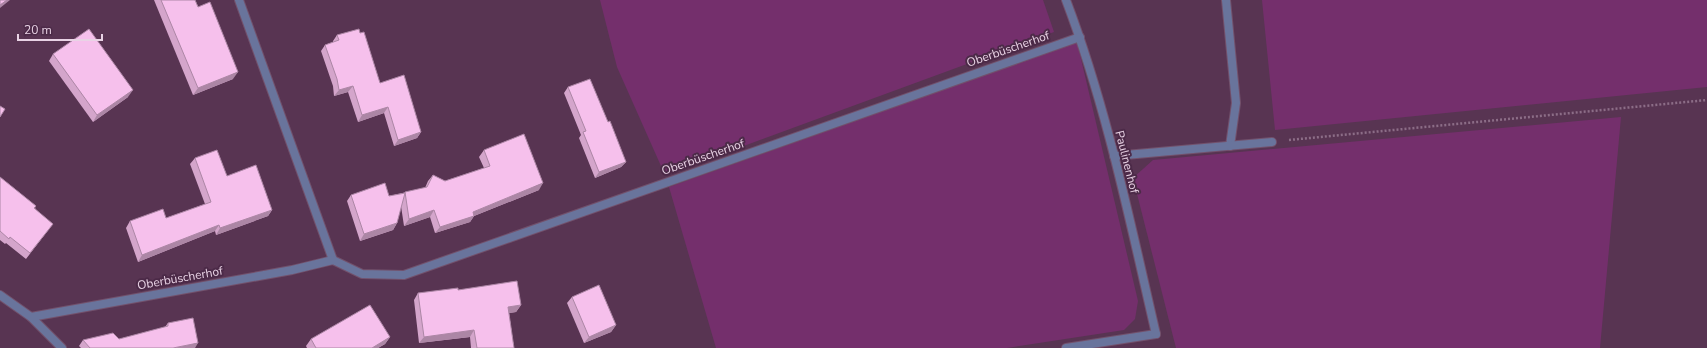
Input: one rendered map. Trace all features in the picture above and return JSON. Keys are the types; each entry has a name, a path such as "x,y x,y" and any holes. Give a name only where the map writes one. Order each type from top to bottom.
{"street":[{"path":"239,0 333,260"},
{"name":"Paulinenhof","path":"1066,0 1080,37 1114,156 1156,334 1066,348"},
{"path":"1226,0 1236,103 1230,146"},
{"name":"Oberbüscherhof","path":"31,317 292,270 333,260 362,274 404,275 1080,37"},
{"path":"1114,156 1272,142"},
{"path":"0,295 31,317 62,348"}],"path":[{"path":"1272,142 1707,100"}],"shaded area":[{"path":"600,0 1043,0 1054,32 665,175 617,67"},
{"path":"1262,0 1707,0 1707,87 1275,130"},
{"path":"1077,42 1138,301 1135,319 1124,330 1007,348 716,348 669,187"},
{"path":"1621,117 1600,348 1176,348 1133,178 1153,160"}],"building":[{"path":"0,0 7,0 0,5"},
{"path":"161,0 195,0 198,7 210,2 238,72 198,88"},
{"path":"89,29 133,90 97,115 53,54"},
{"path":"359,29 360,33 364,32 380,83 404,75 421,132 398,140 388,107 362,115 353,86 339,90 337,79 325,45 339,40 337,35"},
{"path":"590,79 608,122 610,121 626,162 599,172 583,132 586,131 568,87"},
{"path":"0,106 5,109 0,117"},
{"path":"524,134 543,183 473,212 474,216 440,227 434,210 409,219 405,192 427,187 433,175 445,181 490,166 484,150"},
{"path":"217,150 227,176 256,165 272,210 220,228 219,225 142,255 130,221 163,209 166,218 211,202 195,158"},
{"path":"0,177 36,206 34,208 53,224 30,253 0,231"},
{"path":"385,183 389,196 405,193 397,223 364,234 351,195"},
{"path":"517,281 521,305 508,307 514,348 477,348 474,330 424,337 418,293 458,288 458,290"},
{"path":"599,285 616,325 589,337 572,297"},
{"path":"370,305 390,337 372,348 316,348 311,339"},
{"path":"193,318 198,343 173,348 90,348 83,340 113,333 119,339 168,326 168,323"}]}
